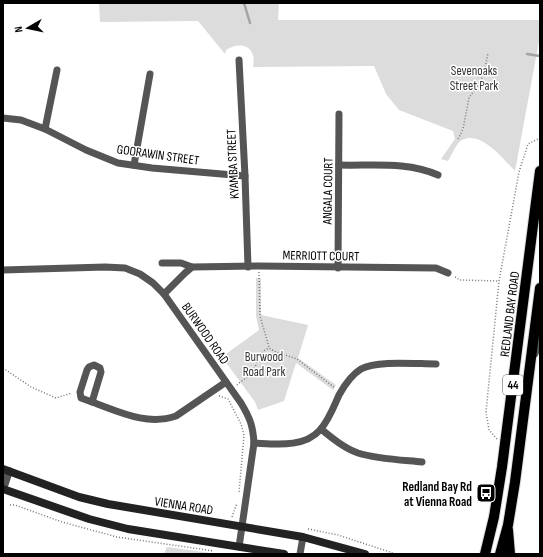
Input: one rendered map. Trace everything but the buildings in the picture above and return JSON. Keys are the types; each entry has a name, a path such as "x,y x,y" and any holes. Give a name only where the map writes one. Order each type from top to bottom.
{"main road":[{"name":"REDLAND BAY ROAD","path":"486,554 494,517 505,448 540,171"},
{"name":"REDLAND BAY ROAD","path":"500,554 508,524 515,482 540,288"},
{"name":"VIENNA ROAD","path":"6,470 79,497 108,504 135,510 242,526 319,540 366,554"},
{"path":"3,489 56,509 128,529 284,554"},
{"path":"508,524 510,554"}],"street":[{"name":"KYAMBA STREET","path":"239,60 248,267"},
{"path":"45,129 57,70"},
{"path":"134,165 150,74"},
{"name":"ANGALA COURT","path":"338,268 340,114"},
{"name":"GOORAWIN STREET","path":"3,118 21,120 45,129 103,158 118,163 245,176"},
{"path":"339,165 409,166 425,169 438,175"},
{"name":"MERRIOTT COURT","path":"162,263 181,263 192,268 258,266 436,268 448,273"},
{"name":"BURWOOD ROAD","path":"3,270 125,268 140,274 153,283 164,294 231,389 248,415 253,428 254,443 240,547"},
{"path":"164,294 185,272 192,268"},
{"path":"529,369 540,339"},
{"path":"254,443 279,444 303,441 314,436 321,429 347,382 360,370 373,365 436,364"},
{"path":"92,402 100,375 100,368 97,366 92,366 87,370 80,392 81,398 92,402 141,419 156,421 176,416 226,382"},
{"path":"321,429 345,447 357,453 422,462"},
{"path":"3,489 6,470"},
{"path":"300,554 303,537"}],"path":[{"path":"458,139 464,129 469,98 480,82 484,73 488,53"},
{"path":"505,448 489,430 486,412 499,281 519,172 528,144 540,138"},
{"path":"258,266 260,316 269,348 297,359 341,392"},
{"path":"448,273 460,280 499,281"},
{"path":"231,389 250,374 263,350 269,348"},
{"path":"3,368 32,387 56,398 75,392 80,392"},
{"path":"218,394 228,399 241,424 244,435 238,495"},
{"path":"228,516 233,517 238,502"}],"green space":[{"name":"Sevenoaks Street Park","path":"99,3 279,3 278,20 540,20 540,36 515,171 491,147 477,139 469,138 462,140 456,146 448,161 441,159 455,139 453,131 399,110 386,94 374,66 253,67 253,54 247,47 232,47 226,50 225,54 198,21 100,22"},
{"name":"Burwood Road Park","path":"256,278 261,278 261,315 308,325 298,358 336,385 333,390 296,363 284,401 258,410 255,402 222,357 259,330 256,316"},
{"path":"167,547 218,554 164,554"}],"waterway":[{"path":"244,3 250,23"},
{"path":"527,54 540,56"}],"place":[{"name":"Redland Bay Rd at Vienna Road","path":"486,493"}]}
